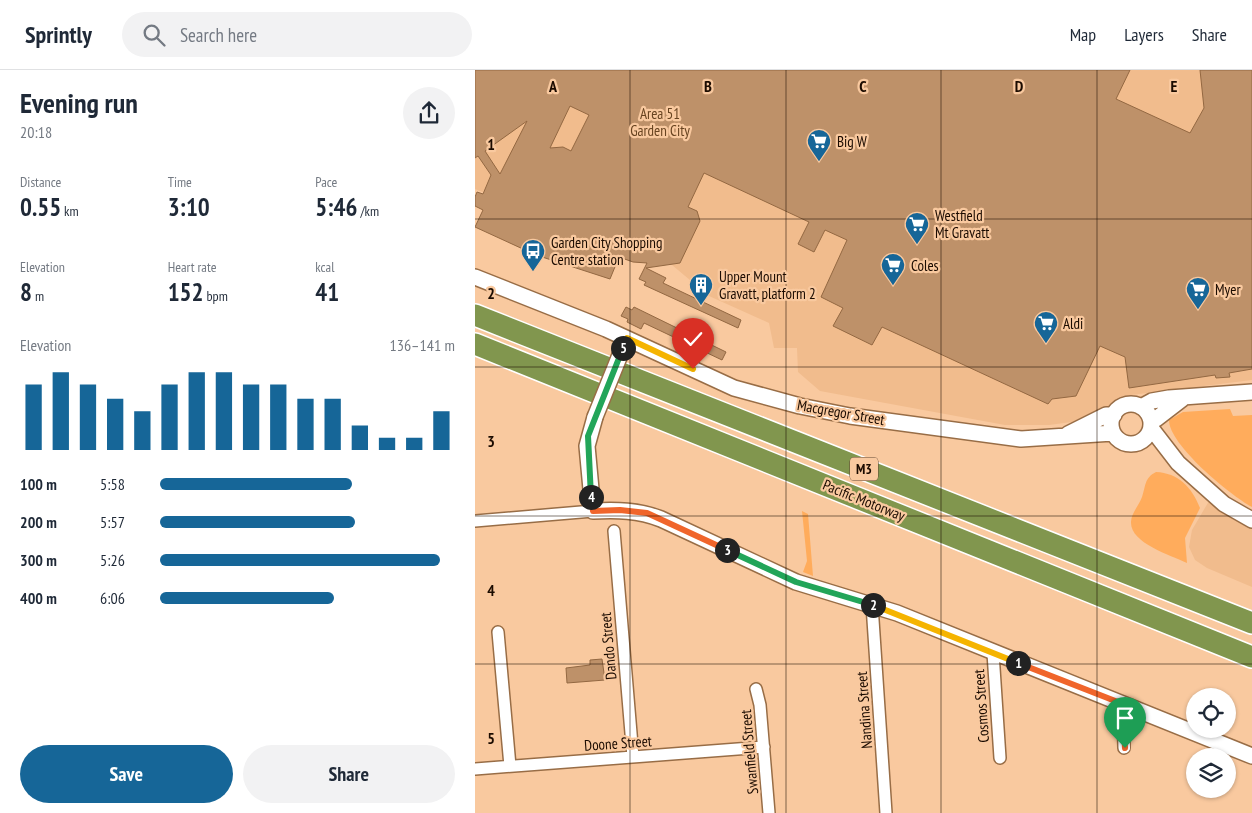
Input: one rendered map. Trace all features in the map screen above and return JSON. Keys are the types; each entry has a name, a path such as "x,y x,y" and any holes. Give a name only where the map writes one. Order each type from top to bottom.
{"highway":[{"name":"Pacific Motorway","path":"475,315 1252,623"},
{"name":"Pacific Motorway","path":"475,344 1252,658"}],"street":[{"name":"Macgregor Street","path":"475,277 627,338 734,388 809,408 1021,439 1113,433"},
{"path":"593,511 587,446 595,417 627,338"},
{"path":"1141,407 1152,401 1252,392"},
{"path":"1182,399 1156,419 1148,430 1127,444 1113,433 1112,420 1114,414 1123,406 1135,405 1141,407 1145,410 1148,430 1158,450 1166,450 1224,504 1252,520"},
{"name":"Macgregor Street","path":"1067,435 1106,415 1114,414"},
{"path":"475,521 593,511 620,510 647,513 796,582 872,605 1252,756"},
{"name":"Dando Street","path":"614,531 633,757"},
{"name":"Nandina Street","path":"872,605 886,813"},
{"path":"499,632 510,766"},
{"name":"Cosmos Street","path":"993,652 1000,758"},
{"name":"Swanfield Street","path":"756,689 760,705 769,813"},
{"path":"1123,704 1125,748"},
{"name":"Doone Street","path":"475,769 763,746"}],"shaded area":[{"name":"Westfield Mt Gravatt","path":"475,70 1252,70 1252,380 1123,396 1105,410 1079,421 1049,425 1005,425 820,391 798,372 797,348 774,348 769,323 709,296 672,265 633,262 544,232 490,195 475,189"},
{"path":"1230,409 1233,416 1252,415 1252,507 1216,481 1189,455 1172,430 1169,420 1183,412"},
{"path":"1156,472 1171,475 1183,482 1197,500 1200,508 1185,538 1187,563 1152,547 1137,536 1132,529 1132,516 1142,497 1147,480"},
{"path":"1209,501 1234,520 1252,527 1252,587 1207,568 1195,560 1189,547 1192,530"},
{"path":"802,511 808,514 813,576 803,572 807,561"}],"building":[{"name":"Westfield Mt Gravatt","path":"475,70 1130,70 1116,99 1190,133 1204,108 1200,70 1252,70 1252,369 1229,373 1230,377 1216,378 1215,375 1129,388 1125,357 1100,346 1076,396 1052,399 1048,404 882,327 872,345 833,326 843,308 821,297 847,240 825,230 814,252 798,244 809,222 704,173 688,207 697,211 700,221 680,263 646,268 666,278 663,283 741,320 738,328 644,285 646,282 639,279 647,263 633,262 619,257 610,279 536,255 475,227 483,210 475,206 475,197 477,192 483,194 491,175 478,156 475,158","holes":["570,106 589,115 571,151 563,147 550,148","527,121 500,174 485,151"]},
{"path":"626,307 632,310 634,307 726,352 722,360 644,323 641,329 627,322 628,319 621,316"},
{"path":"602,659 605,680 567,683 566,668 590,665 590,660"}],"place":[{"name":"Big W","path":"819,162"},
{"name":"Westfield Mt Gravatt","path":"917,245"},
{"name":"Garden City Shopping Centre station","path":"533,272"},
{"name":"Coles","path":"893,286"},
{"name":"Upper Mount Gravatt, platform 2","path":"701,306"},
{"name":"Myer","path":"1198,310"},
{"name":"Aldi","path":"1046,344"}],"route":[{"path":"693,369 627,338 588,436 587,446 593,511 620,510 647,513 661,518 796,582 897,613 1123,704 1125,748"}],"park label":[{"name":"Area 51 Garden City","path":"660,122"}]}
